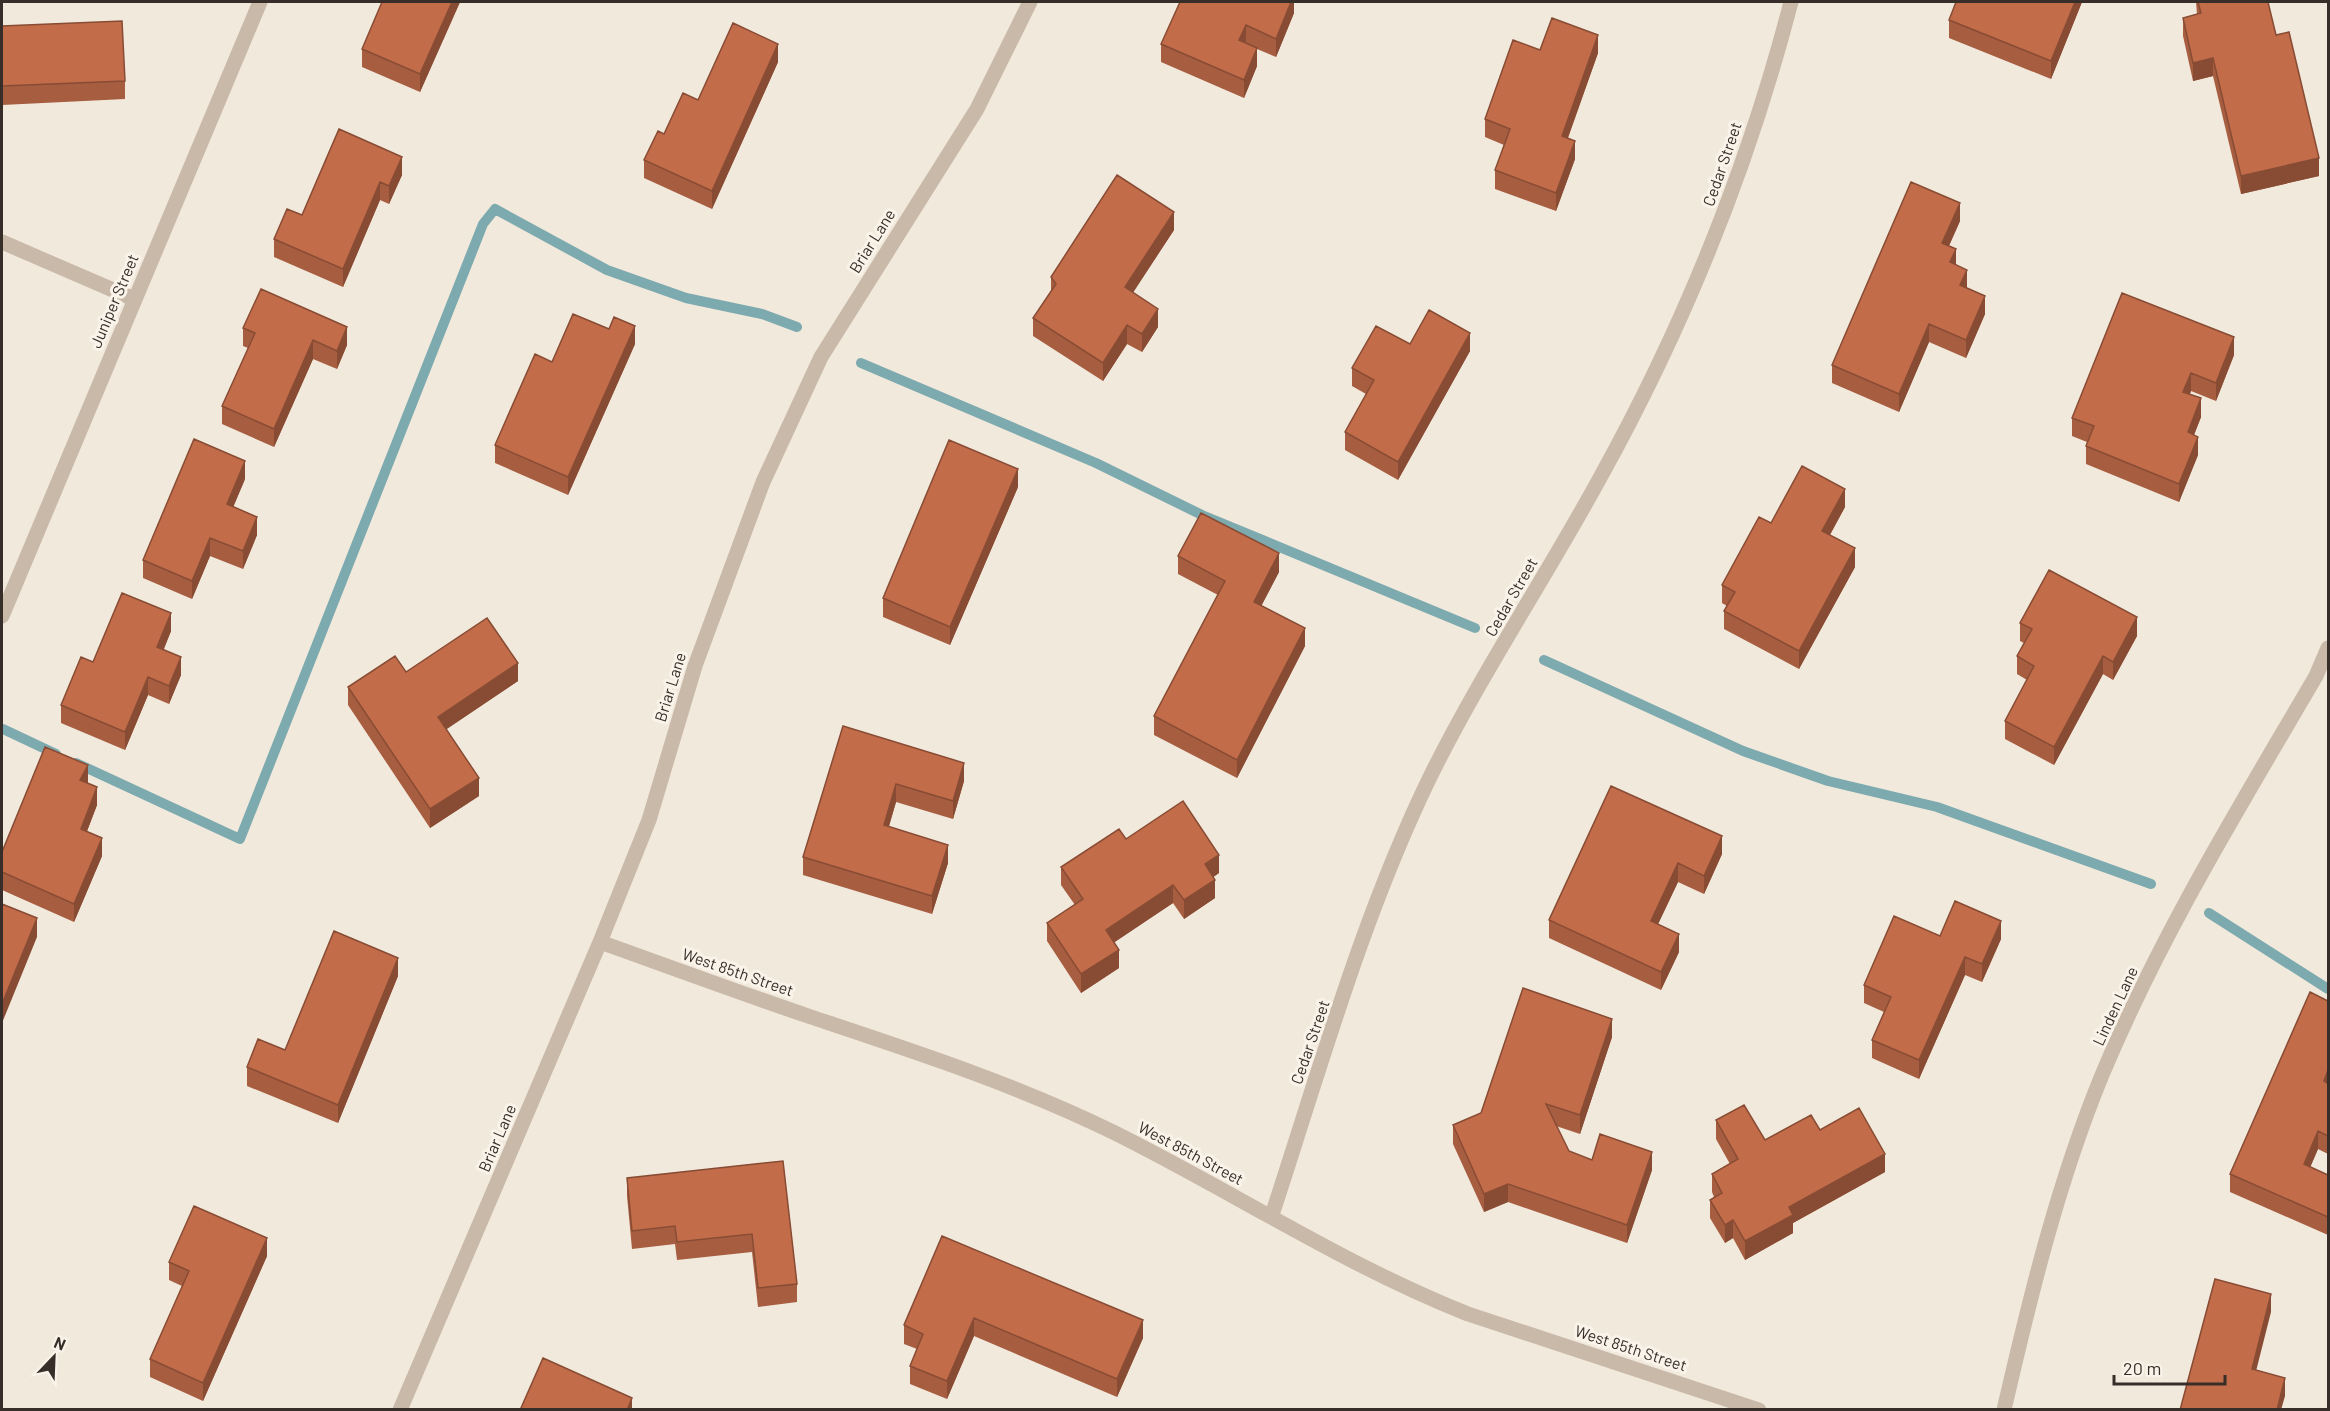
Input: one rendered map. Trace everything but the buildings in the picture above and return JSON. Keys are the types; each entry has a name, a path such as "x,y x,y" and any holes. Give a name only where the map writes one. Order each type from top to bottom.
{"street":[{"name":"Juniper Street","path":"2,616 260,2"},
{"name":"Briar Lane","path":"400,1410 600,942 649,820 695,666 763,482 821,357 977,109 1030,2"},
{"name":"Cedar Street","path":"1272,1215 1373,912 1426,788 1491,667 1602,476 1676,332 1724,215 1775,63 1791,2"},
{"path":"2,242 134,299"},
{"name":"Linden Lane","path":"2004,1410 2022,1332 2059,1198 2102,1075 2174,925 2316,676 2328,648"},
{"name":"West 85th Street","path":"600,942 975,1072 1112,1132 1272,1215 1374,1273 1422,1296 1468,1314 1759,1410"}],"waterway":[{"path":"76,763 240,839 483,224 495,209 607,270 686,298 762,314 797,327"},
{"path":"861,363 1096,463 1202,515 1475,628"},
{"path":"1544,660 1743,751 1828,781 1937,807 2151,884"},
{"path":"3,729 56,754"},
{"path":"2209,913 2328,989"}]}
